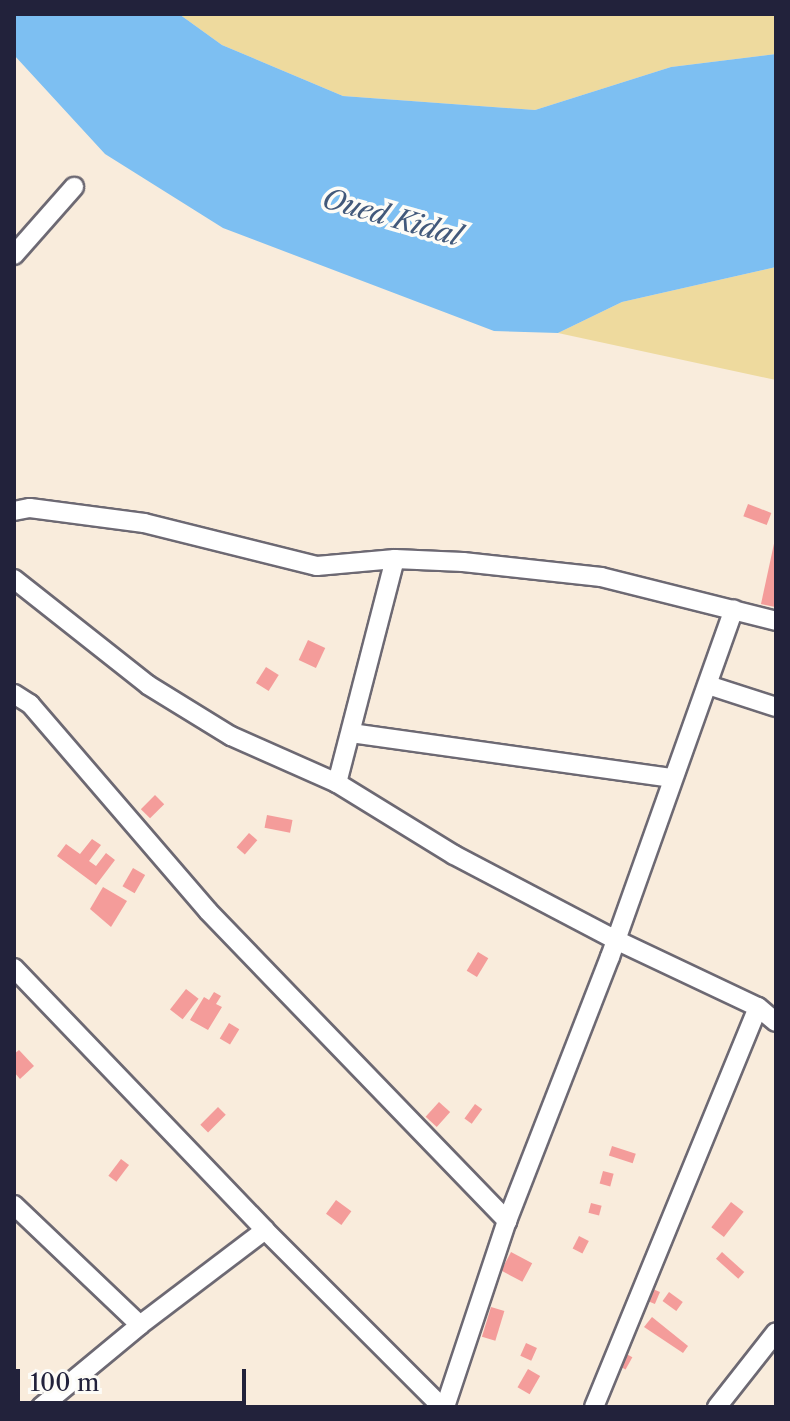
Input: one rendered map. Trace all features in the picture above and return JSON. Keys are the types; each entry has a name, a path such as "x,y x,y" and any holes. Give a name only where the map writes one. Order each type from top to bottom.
{"street":[{"path":"14,255 74,187"},
{"path":"14,511 30,508 144,523 317,566 395,559 522,566 601,577 776,621"},
{"path":"337,783 395,559"},
{"path":"14,579 148,685 231,736 337,783 454,855 616,940 758,1007 776,1022"},
{"path":"14,968 265,1230 444,1407 507,1221 616,940 671,778 734,609"},
{"path":"708,685 776,707"},
{"path":"14,694 30,704 208,911 507,1221"},
{"path":"351,733 671,778"},
{"path":"594,1407 758,1007"},
{"path":"14,1205 140,1325"},
{"path":"41,1407 140,1325 265,1230"},
{"path":"717,1407 776,1332"}],"sand":[{"path":"179,14 776,14 776,54 671,67 535,110 343,96 222,45"},
{"path":"776,267 776,380 558,333 622,302"}],"water":[{"name":"Oued Kidal","path":"14,14 179,14 222,45 343,96 535,110 671,67 776,54 776,267 622,302 558,333 494,331 223,228 105,154 14,55"}],"building":[{"path":"748,504 771,513 767,525 743,516"},
{"path":"775,539 776,603 775,607 761,604"},
{"path":"308,640 325,648 316,668 299,660"},
{"path":"266,667 279,675 269,691 256,683"},
{"path":"155,795 164,804 150,818 141,809"},
{"path":"267,815 293,820 290,833 265,828"},
{"path":"249,833 257,840 245,855 237,847"},
{"path":"92,839 101,845 89,861 96,866 106,853 115,860 96,885 57,856 66,844 80,854"},
{"path":"133,868 145,875 135,893 122,886"},
{"path":"103,887 127,901 111,927 90,909"},
{"path":"478,952 488,958 477,977 467,971"},
{"path":"186,989 199,999 183,1019 170,1009"},
{"path":"214,992 221,996 216,1004 222,1007 208,1030 190,1020 204,997 209,1000"},
{"path":"229,1023 239,1029 230,1045 220,1038"},
{"path":"19,1050 34,1066 20,1079 14,1072 14,1054"},
{"path":"439,1102 450,1112 437,1127 426,1117"},
{"path":"475,1104 482,1109 472,1124 464,1119"},
{"path":"218,1107 226,1115 208,1132 200,1125"},
{"path":"612,1146 636,1154 633,1163 609,1156"},
{"path":"121,1159 129,1165 116,1182 108,1176"},
{"path":"603,1171 614,1174 610,1186 600,1184"},
{"path":"336,1200 351,1211 341,1225 326,1214"},
{"path":"731,1202 744,1212 724,1237 711,1227"},
{"path":"591,1203 602,1206 599,1216 588,1213"},
{"path":"579,1236 589,1241 582,1253 573,1248"},
{"path":"511,1252 532,1263 522,1282 501,1271"},
{"path":"722,1252 744,1272 738,1279 716,1259"},
{"path":"648,1287 660,1292 655,1304 643,1299"},
{"path":"669,1292 683,1302 676,1311 663,1301"},
{"path":"491,1307 504,1311 495,1341 482,1337"},
{"path":"652,1317 688,1346 683,1353 644,1327"},
{"path":"526,1343 537,1348 531,1361 520,1356"},
{"path":"621,1351 632,1357 626,1370 614,1363"},
{"path":"528,1369 540,1376 530,1394 518,1387"}]}
